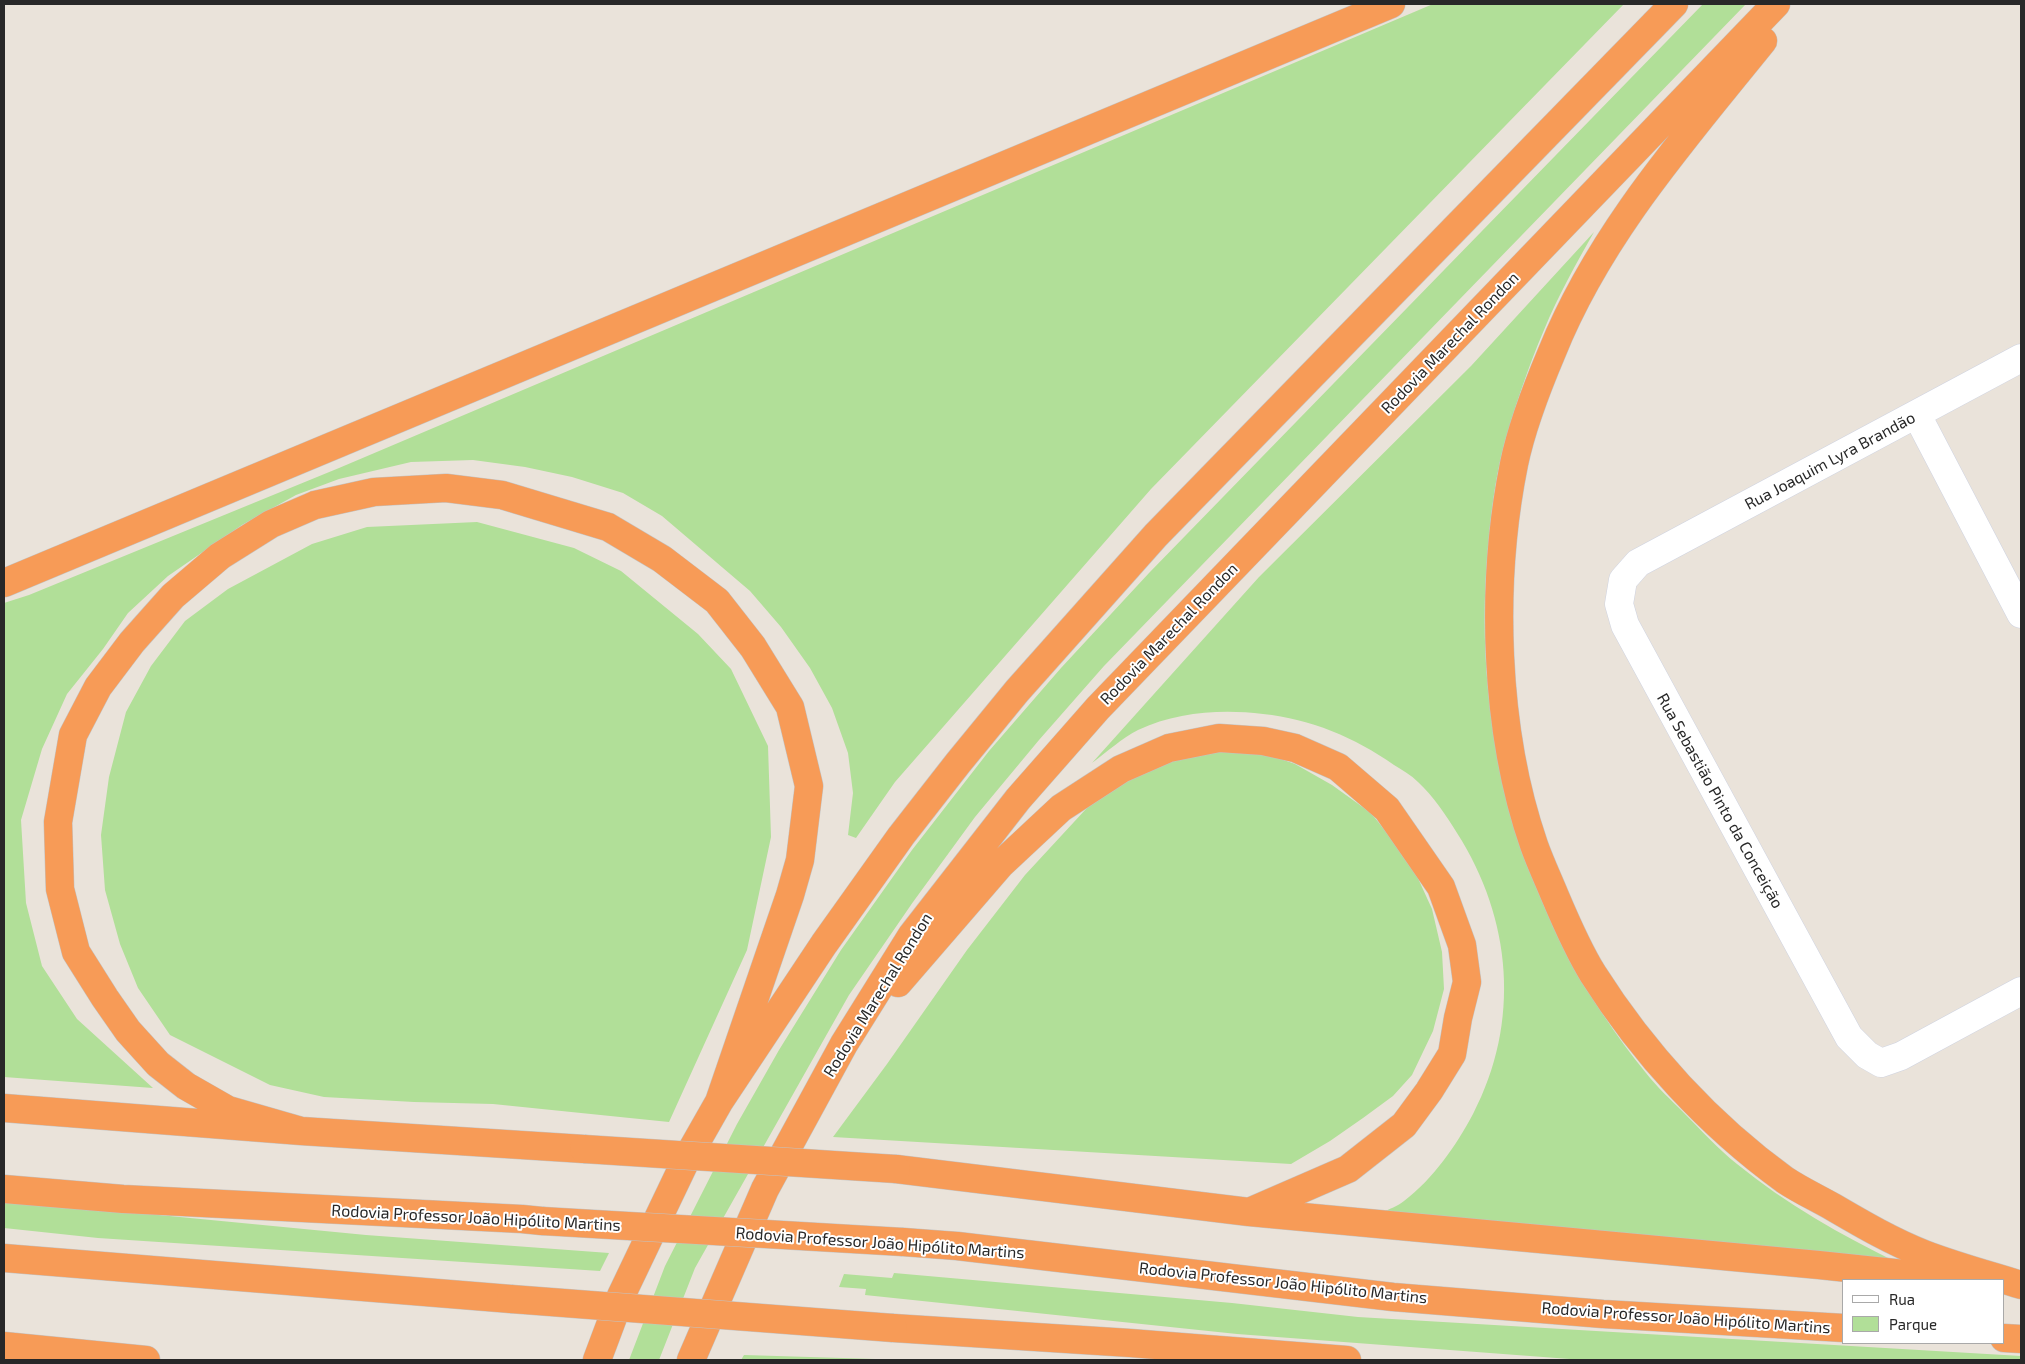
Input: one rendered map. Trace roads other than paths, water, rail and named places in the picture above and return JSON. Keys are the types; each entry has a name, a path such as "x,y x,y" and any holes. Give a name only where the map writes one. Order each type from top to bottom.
{"highway":[{"path":"4,583 1391,4"},
{"path":"596,1360 620,1296 686,1160 719,1102 824,944 896,844 958,763 1017,691 1156,535 1674,4"},
{"name":"Rodovia Marechal Rondon","path":"691,1360 765,1188 844,1044 918,927 1018,799 1098,708 1776,4"},
{"path":"1792,4 1662,165 1609,241 1573,306 1552,352 1515,461 1505,522 1500,593 1501,659 1506,721 1518,788 1534,846 1590,970 1627,1023 1682,1088 1730,1137 1789,1182 1854,1219 1922,1253 2000,1279"},
{"path":"301,1131 228,1110 186,1086 158,1064 128,1031 76,952 60,889 58,822 73,735 98,687 132,642 173,596 220,556 271,524 315,506 374,492 446,488 502,495 608,527 662,559 717,601 753,647 790,707 810,786 800,860 790,895 719,1102"},
{"path":"844,1044 1000,866 1068,803 1122,769 1169,748 1219,738 1264,741 1295,748 1338,767 1387,809 1441,887 1462,945 1467,982 1452,1054 1429,1091 1404,1125 1348,1169 1249,1212"},
{"path":"4,1108 301,1131 896,1169 1249,1212 1952,1279"},
{"name":"Rodovia Professor João Hipólito Martins","path":"4,1189 123,1199 522,1219 542,1222 958,1246 1393,1298 1603,1314 1842,1328"},
{"path":"4,1258 511,1299 1347,1360"},
{"path":"2005,1281 2021,1286"},
{"path":"2005,1285 2021,1286"},
{"path":"2005,1338 2021,1340"},
{"path":"4,1346 146,1360"}],"street":[{"name":"Rua Joaquim Lyra Brandão","path":"1638,564 2021,358"},
{"path":"1917,415 2021,614"},
{"name":"Rua Sebastião Pinto da Conceição","path":"1638,564 1623,580 1619,604 1625,626 1849,1038 1867,1055 1881,1063 1902,1056 2021,990"}]}
